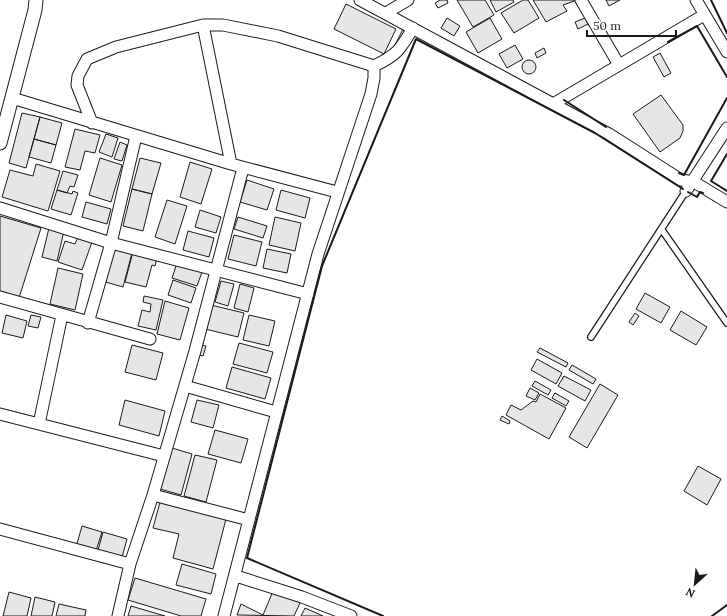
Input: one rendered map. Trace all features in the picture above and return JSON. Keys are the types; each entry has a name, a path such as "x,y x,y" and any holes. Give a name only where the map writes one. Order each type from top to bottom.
{"street":[{"path":"0,143 35,10 36,0"},
{"path":"360,0 609,134 681,180 694,182 727,202"},
{"path":"386,13 408,0"},
{"path":"581,0 619,65"},
{"path":"696,0 727,52"},
{"path":"553,104 704,14"},
{"path":"92,123 77,85 78,76 87,59 116,47 203,25 223,25 278,36 374,66 392,57 401,48 413,28"},
{"path":"203,25 231,164"},
{"path":"224,616 236,576 276,412 318,254 337,192 371,94 374,78 374,66"},
{"path":"12,98 243,168 337,192"},
{"path":"686,191 694,182 727,128"},
{"path":"88,323 111,243 136,136"},
{"path":"118,616 130,564 164,456 217,271 243,168"},
{"path":"0,208 111,243 308,294"},
{"path":"0,297 88,323 150,339"},
{"path":"39,424 62,315"},
{"path":"184,386 276,412"},
{"path":"0,414 164,456"},
{"path":"152,496 249,520"},
{"path":"0,529 130,564"},
{"path":"236,576 302,597 351,616"}],"lane":[{"path":"591,337 686,191"},
{"path":"662,230 727,323"}],"building":[{"path":"440,0 447,0 448,3 438,8 435,3"},
{"path":"457,0 485,0 494,15 473,27"},
{"path":"490,0 513,0 514,2 496,12"},
{"path":"523,0 528,0 539,18 514,33 501,13"},
{"path":"533,0 577,0 563,5 567,11 546,22"},
{"path":"606,0 620,0 609,6"},
{"path":"346,4 396,29 384,54 334,29"},
{"path":"447,18 460,26 454,36 441,28"},
{"path":"490,18 502,39 478,53 466,32"},
{"path":"585,18 588,24 578,29 575,22"},
{"path":"403,29 409,32 400,48 395,45"},
{"path":"515,45 523,59 507,68 499,54"},
{"path":"544,48 546,53 537,58 535,53"},
{"path":"660,53 671,73 664,77 653,57"},
{"path":"529,60 534,62 536,67 534,72 529,74 524,72 522,67 524,62"},
{"path":"661,95 683,125 683,131 680,138 660,152 633,114"},
{"path":"22,113 40,117 26,168 9,163"},
{"path":"40,117 62,123 56,145 34,139"},
{"path":"75,129 100,135 95,153 85,151 80,170 65,167"},
{"path":"106,134 118,138 112,157 99,152"},
{"path":"34,139 56,145 51,163 29,157"},
{"path":"120,142 127,145 122,161 114,159"},
{"path":"100,158 122,165 111,202 89,195"},
{"path":"140,158 161,163 152,194 132,189"},
{"path":"190,162 212,169 201,204 180,197"},
{"path":"36,164 60,171 48,211 2,197 10,170 33,176"},
{"path":"63,171 78,175 74,187 70,186 67,193 57,190"},
{"path":"247,180 274,189 267,210 240,202"},
{"path":"132,189 152,194 143,231 123,226"},
{"path":"57,190 72,194 73,191 78,193 71,215 51,209"},
{"path":"281,190 310,198 305,218 276,210"},
{"path":"167,200 187,206 175,244 155,237"},
{"path":"86,202 111,209 107,224 82,217"},
{"path":"200,210 221,217 216,233 195,227"},
{"path":"0,216 41,228 19,298 0,292"},
{"path":"238,217 267,226 263,238 234,229"},
{"path":"275,217 301,223 295,251 269,245"},
{"path":"49,228 64,231 57,261 42,257"},
{"path":"188,231 214,238 209,257 183,250"},
{"path":"234,235 262,242 256,266 228,259"},
{"path":"78,237 92,242 82,270 58,262 65,241 75,244"},
{"path":"111,247 132,253 123,287 102,281"},
{"path":"267,249 291,254 287,273 263,268"},
{"path":"133,252 157,258 155,266 152,265 146,287 125,282"},
{"path":"177,263 202,272 197,286 172,278"},
{"path":"58,268 83,274 75,310 50,304"},
{"path":"173,280 196,288 191,303 168,295"},
{"path":"221,281 234,284 228,306 215,302"},
{"path":"240,284 254,288 248,312 234,308"},
{"path":"645,293 670,307 661,323 636,309"},
{"path":"144,296 163,300 156,330 138,326 142,310 150,312 151,304 143,302"},
{"path":"165,301 189,308 180,340 157,334"},
{"path":"211,305 244,313 238,337 205,329"},
{"path":"681,311 707,327 696,345 670,330"},
{"path":"635,313 639,316 633,325 629,322"},
{"path":"6,315 27,321 23,338 2,333"},
{"path":"31,315 41,317 38,328 28,326"},
{"path":"249,315 275,321 269,346 243,340"},
{"path":"239,343 273,352 267,373 233,364"},
{"path":"199,344 206,346 203,356 196,354"},
{"path":"132,345 163,353 156,380 125,372"},
{"path":"540,348 568,363 566,367 537,352"},
{"path":"537,359 562,373 556,384 531,370"},
{"path":"572,365 596,379 593,384 569,370"},
{"path":"232,367 271,378 265,399 226,388"},
{"path":"564,376 591,390 585,401 558,386"},
{"path":"535,381 551,390 548,395 532,386"},
{"path":"600,384 618,395 587,448 569,437"},
{"path":"530,388 539,393 535,400 526,396"},
{"path":"555,393 569,401 566,406 552,398"},
{"path":"540,394 566,408 549,439 506,415 511,405 521,410 533,401 536,402"},
{"path":"125,400 165,411 159,436 119,425"},
{"path":"197,400 219,405 213,428 191,422"},
{"path":"502,416 510,421 509,424 500,420"},
{"path":"215,430 248,439 241,463 208,454"},
{"path":"172,448 192,454 181,495 160,489"},
{"path":"195,455 217,460 206,502 184,496"},
{"path":"698,466 721,479 707,505 684,491"},
{"path":"160,502 226,519 213,569 173,558 179,534 153,528"},
{"path":"82,526 102,532 95,554 76,547"},
{"path":"103,532 127,539 121,561 97,554"},
{"path":"182,564 216,574 211,594 176,585"},
{"path":"135,578 206,599 201,616 181,616 128,600"},
{"path":"273,591 301,601 294,616 237,615 241,604 263,615"},
{"path":"9,592 31,598 27,616 3,616"},
{"path":"35,597 55,602 52,616 31,616"},
{"path":"59,604 86,610 85,616 56,616"},
{"path":"131,606 165,616 128,616"},
{"path":"305,608 323,616 301,616"}],"wall":[{"path":"711,0 727,33"},
{"path":"668,42 697,26 727,77"},
{"path":"383,616 247,558 322,266 416,39 595,133 683,189"},
{"path":"679,173 684,175 727,98"},
{"path":"564,100 606,127"},
{"path":"727,154 711,181 727,191"},
{"path":"688,192 697,197 700,192 703,193"},
{"path":"712,616 727,605"}]}
